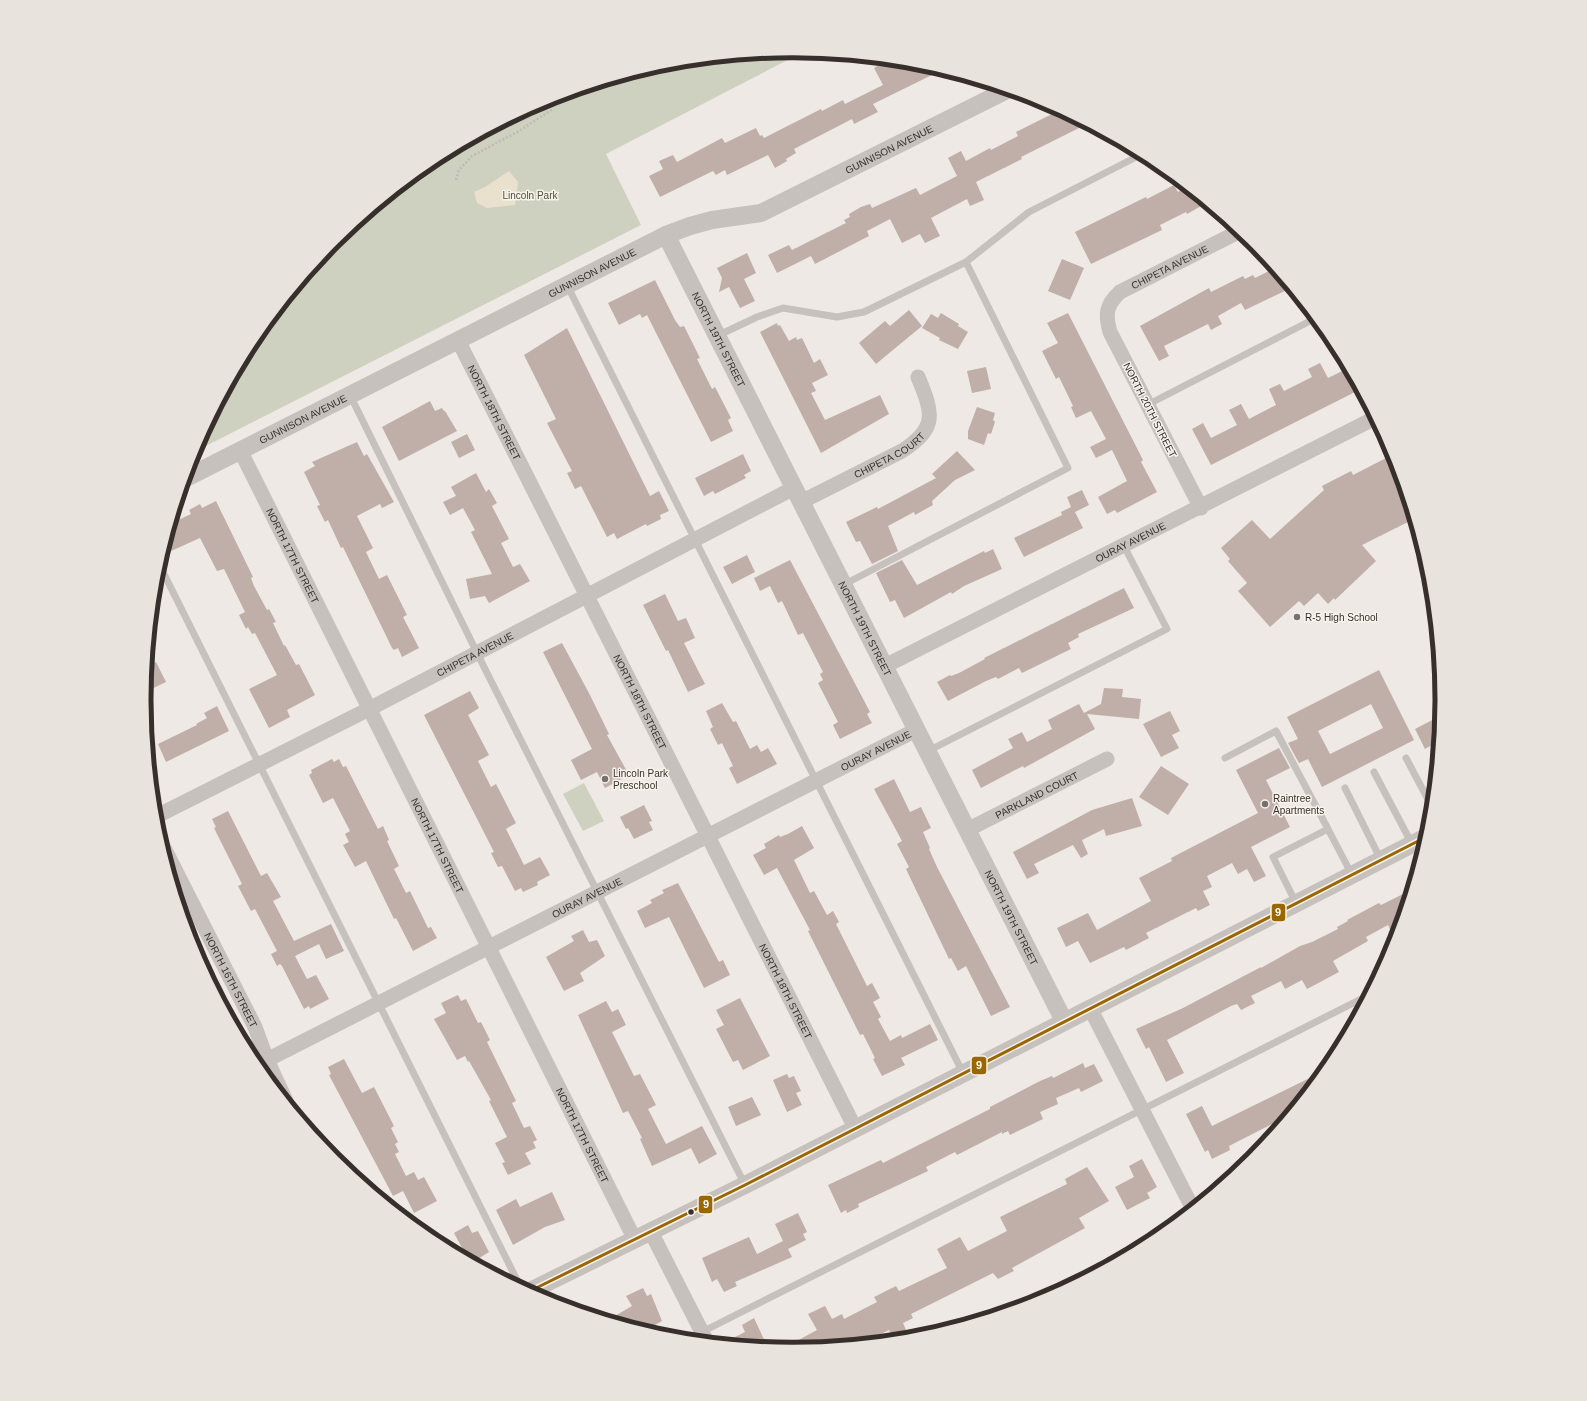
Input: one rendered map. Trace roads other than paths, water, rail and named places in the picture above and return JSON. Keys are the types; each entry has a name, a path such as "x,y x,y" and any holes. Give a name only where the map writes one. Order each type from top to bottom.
{"street":[{"name":"GUNNISON AVENUE","path":"192,475 666,235 712,220 762,212 1002,93"},
{"name":"CHIPETA AVENUE","path":"1108,310 1111,301 1120,292 1235,234"},
{"name":"NORTH 19TH STREET","path":"666,235 1064,1021"},
{"name":"NORTH 20TH STREET","path":"1108,310 1107,321 1110,332 1201,508"},
{"name":"NORTH 18TH STREET","path":"458,340 855,1128"},
{"name":"CHIPETA COURT","path":"798,495 917,442 926,431 929,419 925,394 918,377"},
{"name":"OURAY AVENUE","path":"885,666 1201,508 1372,420"},
{"name":"NORTH 17TH STREET","path":"240,450 488,947 643,1236 705,1337"},
{"name":"CHIPETA AVENUE","path":"161,814 259,763 369,709 694,540 798,495"},
{"name":"OURAY AVENUE","path":"263,1063 916,730"},
{"name":"PARKLAND COURT","path":"967,830 1107,759"},
{"path":"535,1288 643,1236 1420,840"},
{"name":"NORTH 16TH STREET","path":"172,864 255,1027 262,1061"},
{"path":"1090,1008 1191,1205"}],"lane":[{"path":"717,337 757,317 783,308 837,317 864,312 966,262 1029,212 1136,157"},
{"path":"843,585 1068,468 966,262"},
{"path":"567,285 694,540 964,1073"},
{"path":"1147,405 1311,320"},
{"path":"350,394 477,653 745,1184"},
{"path":"928,752 1167,629 1124,546"},
{"path":"163,573 519,1281"},
{"path":"1224,758 1276,732 1352,875"},
{"path":"1406,758 1428,800"},
{"path":"1374,772 1420,840"},
{"path":"1345,788 1381,860"},
{"path":"1296,903 1273,857 1328,829"},
{"path":"705,1337 1141,1109 1363,998"}],"place":[{"name":"R-5 High School","path":"1297,617"},
{"name":"Lincoln Park Preschool","path":"605,779"},
{"name":"Raintree Apartments","path":"1265,804"}],"park label":[{"name":"Lincoln Park","path":"530,195"}]}
